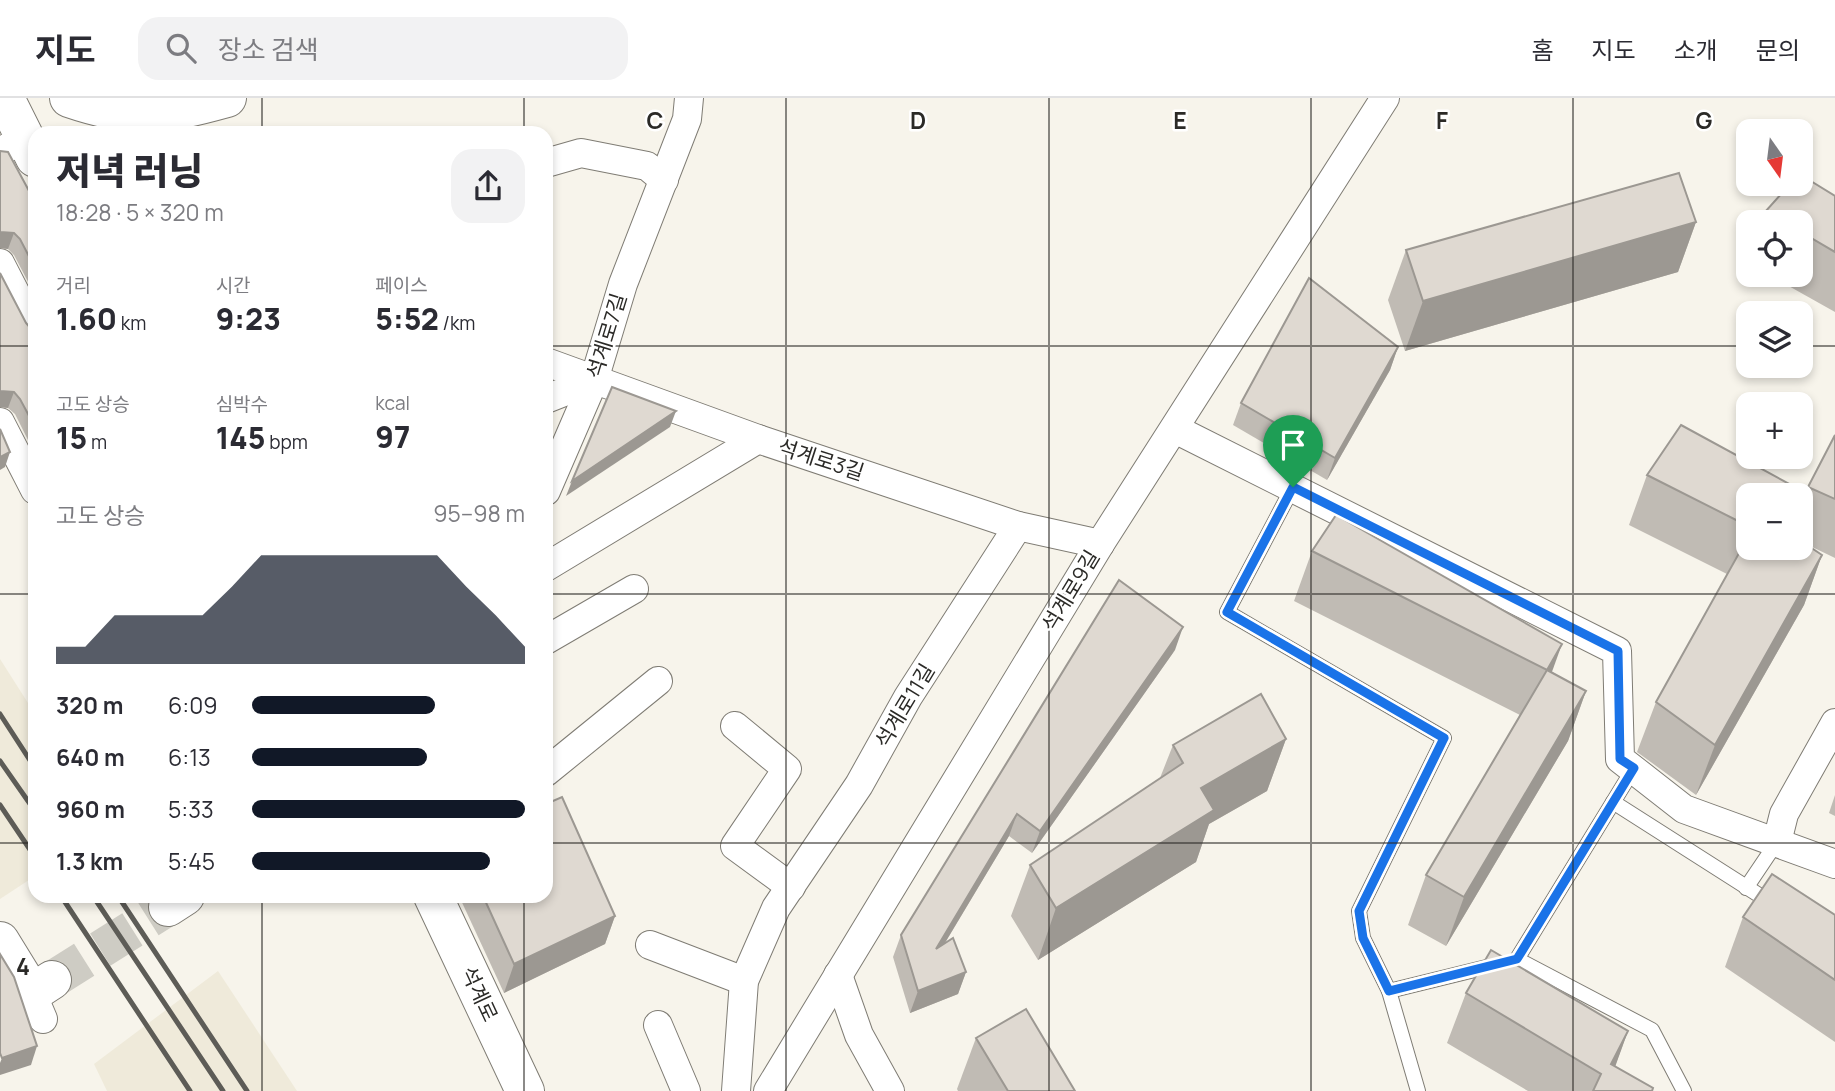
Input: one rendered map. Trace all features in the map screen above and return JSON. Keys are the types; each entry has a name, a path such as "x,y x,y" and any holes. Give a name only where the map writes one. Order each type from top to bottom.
{"street":[{"path":"5,98 20,149"},
{"path":"69,98 125,114 174,112 227,98"},
{"name":"석계로7길","path":"553,475 594,380 623,284 687,119 689,98"},
{"name":"석계로9길","path":"768,1091 1100,544 1385,98"},
{"path":"553,161 581,153 648,166 664,180"},
{"path":"0,264 28,318"},
{"name":"석계로3길","path":"553,365 758,439 1018,526 1100,544"},
{"path":"553,396 594,380"},
{"path":"0,422 28,476"},
{"path":"1175,429 1618,651 1620,759 1684,808 1835,864"},
{"path":"553,563 758,439"},
{"name":"석계로11길","path":"736,1091 744,981 776,908 859,785 908,697 1018,526"},
{"path":"553,636 634,589"},
{"path":"553,766 658,681"},
{"path":"1777,842 1784,814 1835,723"},
{"path":"735,726 788,769 735,846 792,887"},
{"name":"석계로","path":"436,903 525,1091"},
{"path":"650,945 744,981"},
{"path":"2,948 42,997"},
{"path":"838,975 859,1035 890,1091"},
{"path":"658,1025 686,1091"}],"lane":[{"path":"1293,487 1227,612 1444,738 1359,911 1363,938 1389,991 1418,1091"},
{"path":"1517,959 1634,768"},
{"path":"1613,802 1791,914"},
{"path":"1746,888 1777,842"},
{"path":"1389,991 1517,959 1652,1030 1684,1091"}],"shaded area":[{"path":"0,659 28,703 28,881 0,899"},
{"path":"218,971 297,1091 107,1091 94,1064"}],"building":[{"path":"0,151 8,152 28,189 28,254 14,233 0,232"},
{"path":"1679,173 1696,222 1423,301 1406,250"},
{"path":"1813,182 1835,196 1835,252 1813,239 1813,210 1767,210 1779,196 1813,196"},
{"path":"0,273 28,325 28,414 14,392 0,391"},
{"path":"1309,278 1398,347 1335,458 1241,403"},
{"path":"612,387 676,411 572,481"},
{"path":"1681,425 1736,455 1736,469 1762,469 1787,483 1736,483 1736,520 1647,475"},
{"path":"0,429 10,452 0,457"},
{"path":"1835,435 1835,499 1813,489 1813,483 1810,483"},
{"path":"1336,515 1562,644 1547,670 1312,551"},
{"path":"1813,549 1822,555 1715,745 1656,702 1736,559 1813,560"},
{"path":"1119,580 1183,627 1040,831 1017,814 936,949 953,938 966,972 918,991 901,935"},
{"path":"1547,670 1586,691 1464,897 1426,875"},
{"path":"1261,694 1286,739 1201,788 1214,810 1056,908 1030,865 1183,763 1173,745"},
{"path":"562,797 615,916 514,964 486,903 553,903 553,801"},
{"path":"1772,874 1835,915 1835,980 1743,917"},
{"path":"1491,950 1628,1031 1611,1064 1653,1088 1652,1091 1593,1091 1601,1074 1466,993"},
{"path":"0,954 14,977 37,1046 2,1058 0,1053"},
{"path":"1026,1009 1075,1091 1008,1091 976,1038"}],"tunnel":[{"path":"52,980 168,907"}],"railway":[{"path":"0,714 28,757"},
{"path":"0,761 28,801"},
{"path":"0,805 28,847"},
{"path":"66,903 190,1091"},
{"path":"98,903 223,1091"},
{"path":"123,903 247,1091"}],"route":[{"path":"1293,487 1618,651 1620,759 1634,768 1517,959 1389,991 1374,955 1363,938 1359,911 1444,738 1227,612 1293,487"}]}
